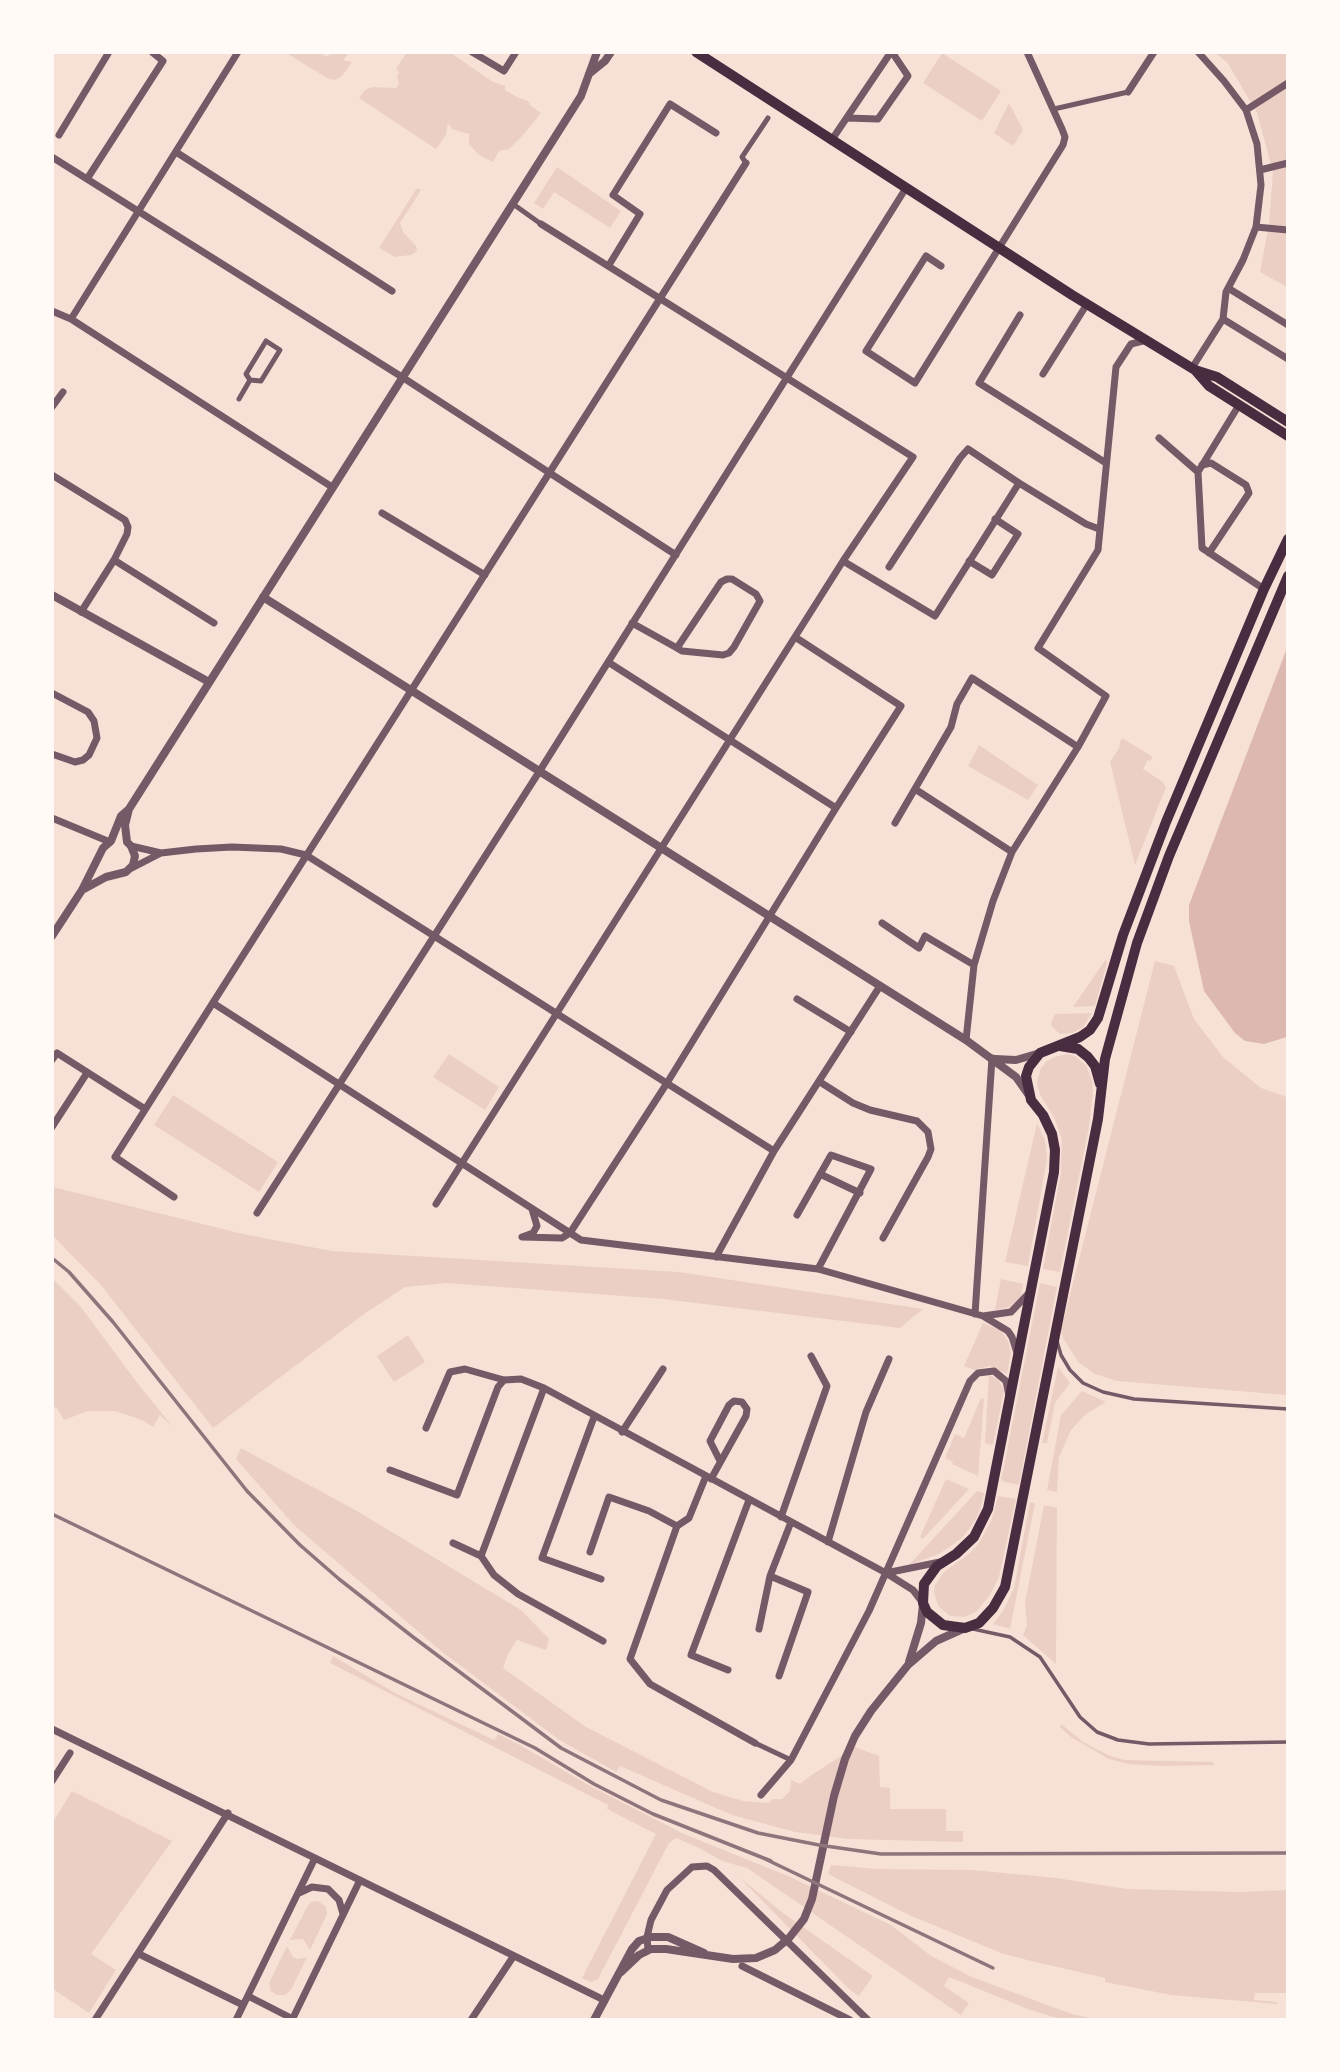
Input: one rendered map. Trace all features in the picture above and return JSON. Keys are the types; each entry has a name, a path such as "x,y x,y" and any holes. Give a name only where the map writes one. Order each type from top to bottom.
{"main road":[{"path":"696,52 1087,304 1193,369 1217,377 1287,422"},
{"path":"1193,369 1209,386 1287,436"},
{"path":"1287,539 1162,833 1123,935 1098,1018 1090,1030 1040,1053 1029,1067 1026,1076 1031,1100 1048,1124 1055,1160 984,1520 966,1546 928,1576 924,1584 923,1603 927,1612 943,1625 965,1628 985,1617 1004,1587 1101,1095 1105,1059 1137,943 1178,835 1287,576"},
{"path":"1060,1046 1078,1049 1088,1057 1095,1066 1101,1095"}],"street":[{"path":"59,135 109,52"},
{"path":"87,179 163,61 152,52"},
{"path":"71,319 238,52"},
{"path":"472,52 504,71 516,52"},
{"path":"52,936 111,841 121,816 129,809 581,96 597,52"},
{"path":"587,76 605,61 611,52"},
{"path":"831,141 891,52 908,76 878,119 847,118"},
{"path":"941,266 926,256 866,351 915,383 1063,145 1065,137 1027,52"},
{"path":"1054,109 1128,92 1154,52"},
{"path":"1193,369 1223,319 1227,288 1243,260 1256,227 1261,185 1257,144 1246,110 1198,52"},
{"path":"1246,110 1287,83"},
{"path":"610,265 640,214 613,195 670,104 716,133"},
{"path":"174,1197 115,1157 746,163 742,157 768,118"},
{"path":"176,152 392,291"},
{"path":"52,157 402,377 676,555"},
{"path":"1260,170 1287,163"},
{"path":"257,1213 539,772 906,188"},
{"path":"436,1204 843,561 914,457 658,299 610,265 513,204"},
{"path":"1256,227 1287,230"},
{"path":"1227,288 1287,325"},
{"path":"1043,374 1087,304"},
{"path":"52,311 71,319 332,487"},
{"path":"1020,315 979,383 1107,463"},
{"path":"1223,319 1287,359"},
{"path":"966,1040 974,965 993,901 1012,852 1078,747 1106,696 1038,648 1098,550 1116,367 1131,344 1147,340"},
{"path":"266,341 280,350 261,380 250,380 246,374 266,341"},
{"path":"239,399 250,380"},
{"path":"52,407 63,392"},
{"path":"1239,405 1200,468 1202,548 1264,589"},
{"path":"1158,438 1200,468"},
{"path":"889,567 968,449 1086,524 1099,529"},
{"path":"1200,468 1211,463 1246,485 1248,493 1209,553"},
{"path":"52,475 125,520 127,534 114,560 81,611"},
{"path":"843,561 934,616 1019,483"},
{"path":"382,513 485,575"},
{"path":"969,561 992,575 1018,534 995,519"},
{"path":"114,560 214,623"},
{"path":"632,623 682,651 723,655 729,653 760,601 756,594 732,579 721,582 677,648"},
{"path":"52,596 209,682"},
{"path":"263,597 966,1040 1016,1077 1031,1100"},
{"path":"532,1208 537,1226 533,1233 522,1237 562,1238 570,1233 667,1083 768,916 901,706 795,637"},
{"path":"608,662 836,808"},
{"path":"895,823 951,727 957,704 972,678 1078,747"},
{"path":"52,693 88,712 94,721 97,738 89,755 83,760 75,762 52,754"},
{"path":"915,789 1012,852"},
{"path":"129,809 125,825 135,856 130,869"},
{"path":"52,818 111,841 122,840 161,853 240,847 281,849 306,856 774,1151"},
{"path":"102,853 106,869 116,874"},
{"path":"82,890 161,853"},
{"path":"882,923 919,948 925,936 974,965"},
{"path":"716,1257 774,1151 880,986"},
{"path":"797,999 850,1032"},
{"path":"213,1003 581,1240 818,1269 979,1315 1007,1331 1012,1337 1018,1357"},
{"path":"993,1059 1016,1060 1040,1053"},
{"path":"55,1057 87,1073 145,1109"},
{"path":"979,1315 993,1059"},
{"path":"52,1127 87,1073"},
{"path":"820,1082 853,1103 870,1110 911,1119 923,1125 928,1132 931,1149 928,1157 883,1238"},
{"path":"797,1215 831,1156 871,1169 818,1269"},
{"path":"820,1174 860,1193"},
{"path":"979,1315 1011,1312 1031,1290"},
{"path":"781,1517 827,1386 811,1356"},
{"path":"828,1542 866,1412 890,1359"},
{"path":"622,1432 663,1368"},
{"path":"426,1429 450,1372 464,1369 504,1380 521,1378 544,1388 913,1590 923,1603 921,1623 905,1669"},
{"path":"761,1796 791,1760 869,1611 973,1377 984,1371 998,1373 1006,1381 1009,1400"},
{"path":"390,1470 457,1495 498,1387 504,1380"},
{"path":"481,1556 544,1388"},
{"path":"720,1461 710,1441 729,1405 734,1401 742,1402 747,1409 746,1416 720,1461 708,1477 689,1518 677,1526 630,1659 650,1684 755,1743 791,1760"},
{"path":"594,1417 542,1558 601,1579"},
{"path":"590,1552 609,1497 649,1511 677,1526"},
{"path":"728,1670 691,1655 749,1500"},
{"path":"759,1629 770,1576 791,1522"},
{"path":"453,1543 481,1556 494,1575 518,1594 603,1641"},
{"path":"886,1573 945,1561"},
{"path":"770,1576 808,1592 779,1676"},
{"path":"621,1972 636,1957 648,1950 661,1948 733,1959 756,1958 775,1950 789,1938 804,1919 812,1899 831,1809 845,1759 855,1736 871,1711 905,1669 936,1641 965,1628"},
{"path":"52,1729 228,1813 604,2000"},
{"path":"52,1782 70,1753"},
{"path":"95,2020 228,1813"},
{"path":"236,2020 315,1858"},
{"path":"648,1950 651,1920 667,1890 692,1867 707,1866 868,2020"},
{"path":"248,1996 292,2019 360,1880"},
{"path":"298,1894 312,1887 328,1889 340,1900 343,1915"},
{"path":"594,2020 635,1945 648,1937 673,1938 713,1956"},
{"path":"139,1954 243,2005"},
{"path":"471,2020 513,1957"},
{"path":"742,1966 850,2020"}],"lane":[{"path":"1057,1325 1057,1343 1070,1370 1083,1383 1103,1392 1134,1399 1287,1409"},
{"path":"965,1628 999,1633 1027,1647 1045,1664 1080,1717 1097,1732 1118,1740 1149,1744 1287,1742"}],"shaded area":[{"path":"286,53 320,53 326,56 349,53 343,60 352,62 342,76 335,80"},
{"path":"406,53 451,53 493,82 505,86 505,90 528,101 541,113 509,149 499,151 493,162 479,155 469,144 469,134 452,129 448,123 446,135 436,149 359,98 365,90 372,87 396,88 399,84 399,72 396,69"},
{"path":"942,53 1001,91 982,121 923,83"},
{"path":"1215,53 1287,53 1287,287 1260,272 1269,225 1273,172 1257,113 1227,62"},
{"path":"1009,103 1023,130 1013,146 994,133"},
{"path":"557,167 621,211 610,228 554,192 543,209 534,203"},
{"path":"417,188 421,190 400,223 403,232 416,246 417,251 411,255 395,257 379,248"},
{"path":"1287,648 1287,1037 1264,1044 1245,1041 1235,1033 1204,991 1189,921 1189,905"},
{"path":"1122,738 1153,757 1143,769 1166,787 1135,865 1110,762"},
{"path":"979,745 1038,785 1028,800 968,766"},
{"path":"1106,959 1095,1006 1073,1007"},
{"path":"1155,961 1174,966 1194,1019 1223,1057 1261,1088 1285,1096 1287,1395 1117,1381 1095,1374 1078,1362 1063,1338 1061,1330"},
{"path":"1092,1013 1083,1027 1072,1033 1060,1034 1052,1027 1055,1014"},
{"path":"449,1054 499,1087 485,1110 433,1077"},
{"path":"1067,1054 1075,1056 1086,1065 1093,1091 1089,1127 1060,1272 1043,1269 1061,1172 1062,1140 1054,1117 1040,1095 1037,1082 1046,1062"},
{"path":"173,1095 278,1162 259,1192 154,1125"},
{"path":"1037,1123 1045,1140 1047,1159 1028,1266 1005,1262"},
{"path":"53,1187 243,1234 332,1251 679,1272 923,1309 900,1328 663,1299 447,1283 405,1287 364,1314 213,1428 100,1284 53,1236"},
{"path":"52,1278 81,1307 173,1427 160,1415 153,1427 142,1420 115,1411 88,1411 64,1420 56,1407 53,1408"},
{"path":"1001,1279 1023,1284 1021,1296 1009,1307 995,1310"},
{"path":"1040,1283 1057,1287 1019,1485 1001,1481"},
{"path":"983,1323 1000,1330 1008,1341 1011,1353 1007,1374 990,1366 974,1370 964,1366"},
{"path":"408,1335 425,1362 394,1382 377,1356"},
{"path":"1058,1367 1070,1383 1055,1403 1047,1443 1042,1443"},
{"path":"989,1375 998,1379 1004,1391 993,1445 985,1443"},
{"path":"1082,1391 1106,1402 1086,1414 1071,1430 1059,1457 1057,1492 1047,1490 1061,1415"},
{"path":"981,1398 984,1399 978,1476 945,1458 955,1434 964,1438"},
{"path":"241,1448 357,1511 521,1610 549,1639 546,1650 517,1640 503,1668 586,1727 713,1792 743,1801 769,1803 773,1799 782,1799 790,1791 791,1780 800,1784 855,1747 879,1756 880,1787 890,1788 890,1809 946,1809 946,1831 963,1831 963,1842 848,1839 795,1832 732,1815 620,1766 616,1772 558,1739 441,1651 294,1525 236,1459"},
{"path":"946,1479 969,1489 923,1539 920,1537"},
{"path":"977,1491 984,1493 980,1510 962,1538 939,1554 909,1565"},
{"path":"998,1496 1016,1499 999,1577 990,1595 976,1612 964,1617 950,1616 938,1606 935,1585 944,1572 979,1543 992,1519"},
{"path":"1030,1502 1035,1503 1010,1629 993,1624 1014,1588"},
{"path":"1044,1505 1057,1508 1056,1664 1023,1635 1027,1626 1025,1603"},
{"path":"333,1656 395,1693 494,1740 498,1734 518,1744 594,1788 684,1834 788,1876 891,1925 931,1956 972,1977 1069,2013 1094,2019 1060,2019 949,1977 944,1986 969,2003 961,2015 747,1868 722,1861 676,1838 669,1843 598,1979 591,1982 582,1978 656,1834 607,1809 608,1805 330,1663"},
{"path":"1061,1724 1083,1742 1110,1756 1125,1760 1213,1762 1214,1765 1161,1766 1128,1764 1109,1759 1071,1737 1060,1727"},
{"path":"72,1791 172,1841 91,1954 116,1970 89,2013 53,1989 53,1822"},
{"path":"831,1865 877,1869 973,1870 1056,1878 1127,1889 1240,1892 1287,1890 1287,1993 1255,1993 1254,2000 1277,2004 1171,1995 1105,1982 1105,1978 1001,1953 909,1915 828,1874"},
{"path":"739,1877 783,1913 873,1976 859,1996 850,1990"},
{"path":"318,1901 326,1907 327,1914 310,1950 303,1939 290,1940 307,1907 311,1902"},
{"path":"287,1946 293,1957 307,1957 291,1990 285,1995 277,1995 271,1991 269,1983"}],"railway":[{"path":"52,1258 69,1272 113,1322 247,1491 300,1545 413,1637 561,1748 661,1800 758,1833 881,1854 1288,1853"},
{"path":"52,1514 535,1748 594,1784 653,1814 771,1861"},
{"path":"761,1857 993,1968"}]}
